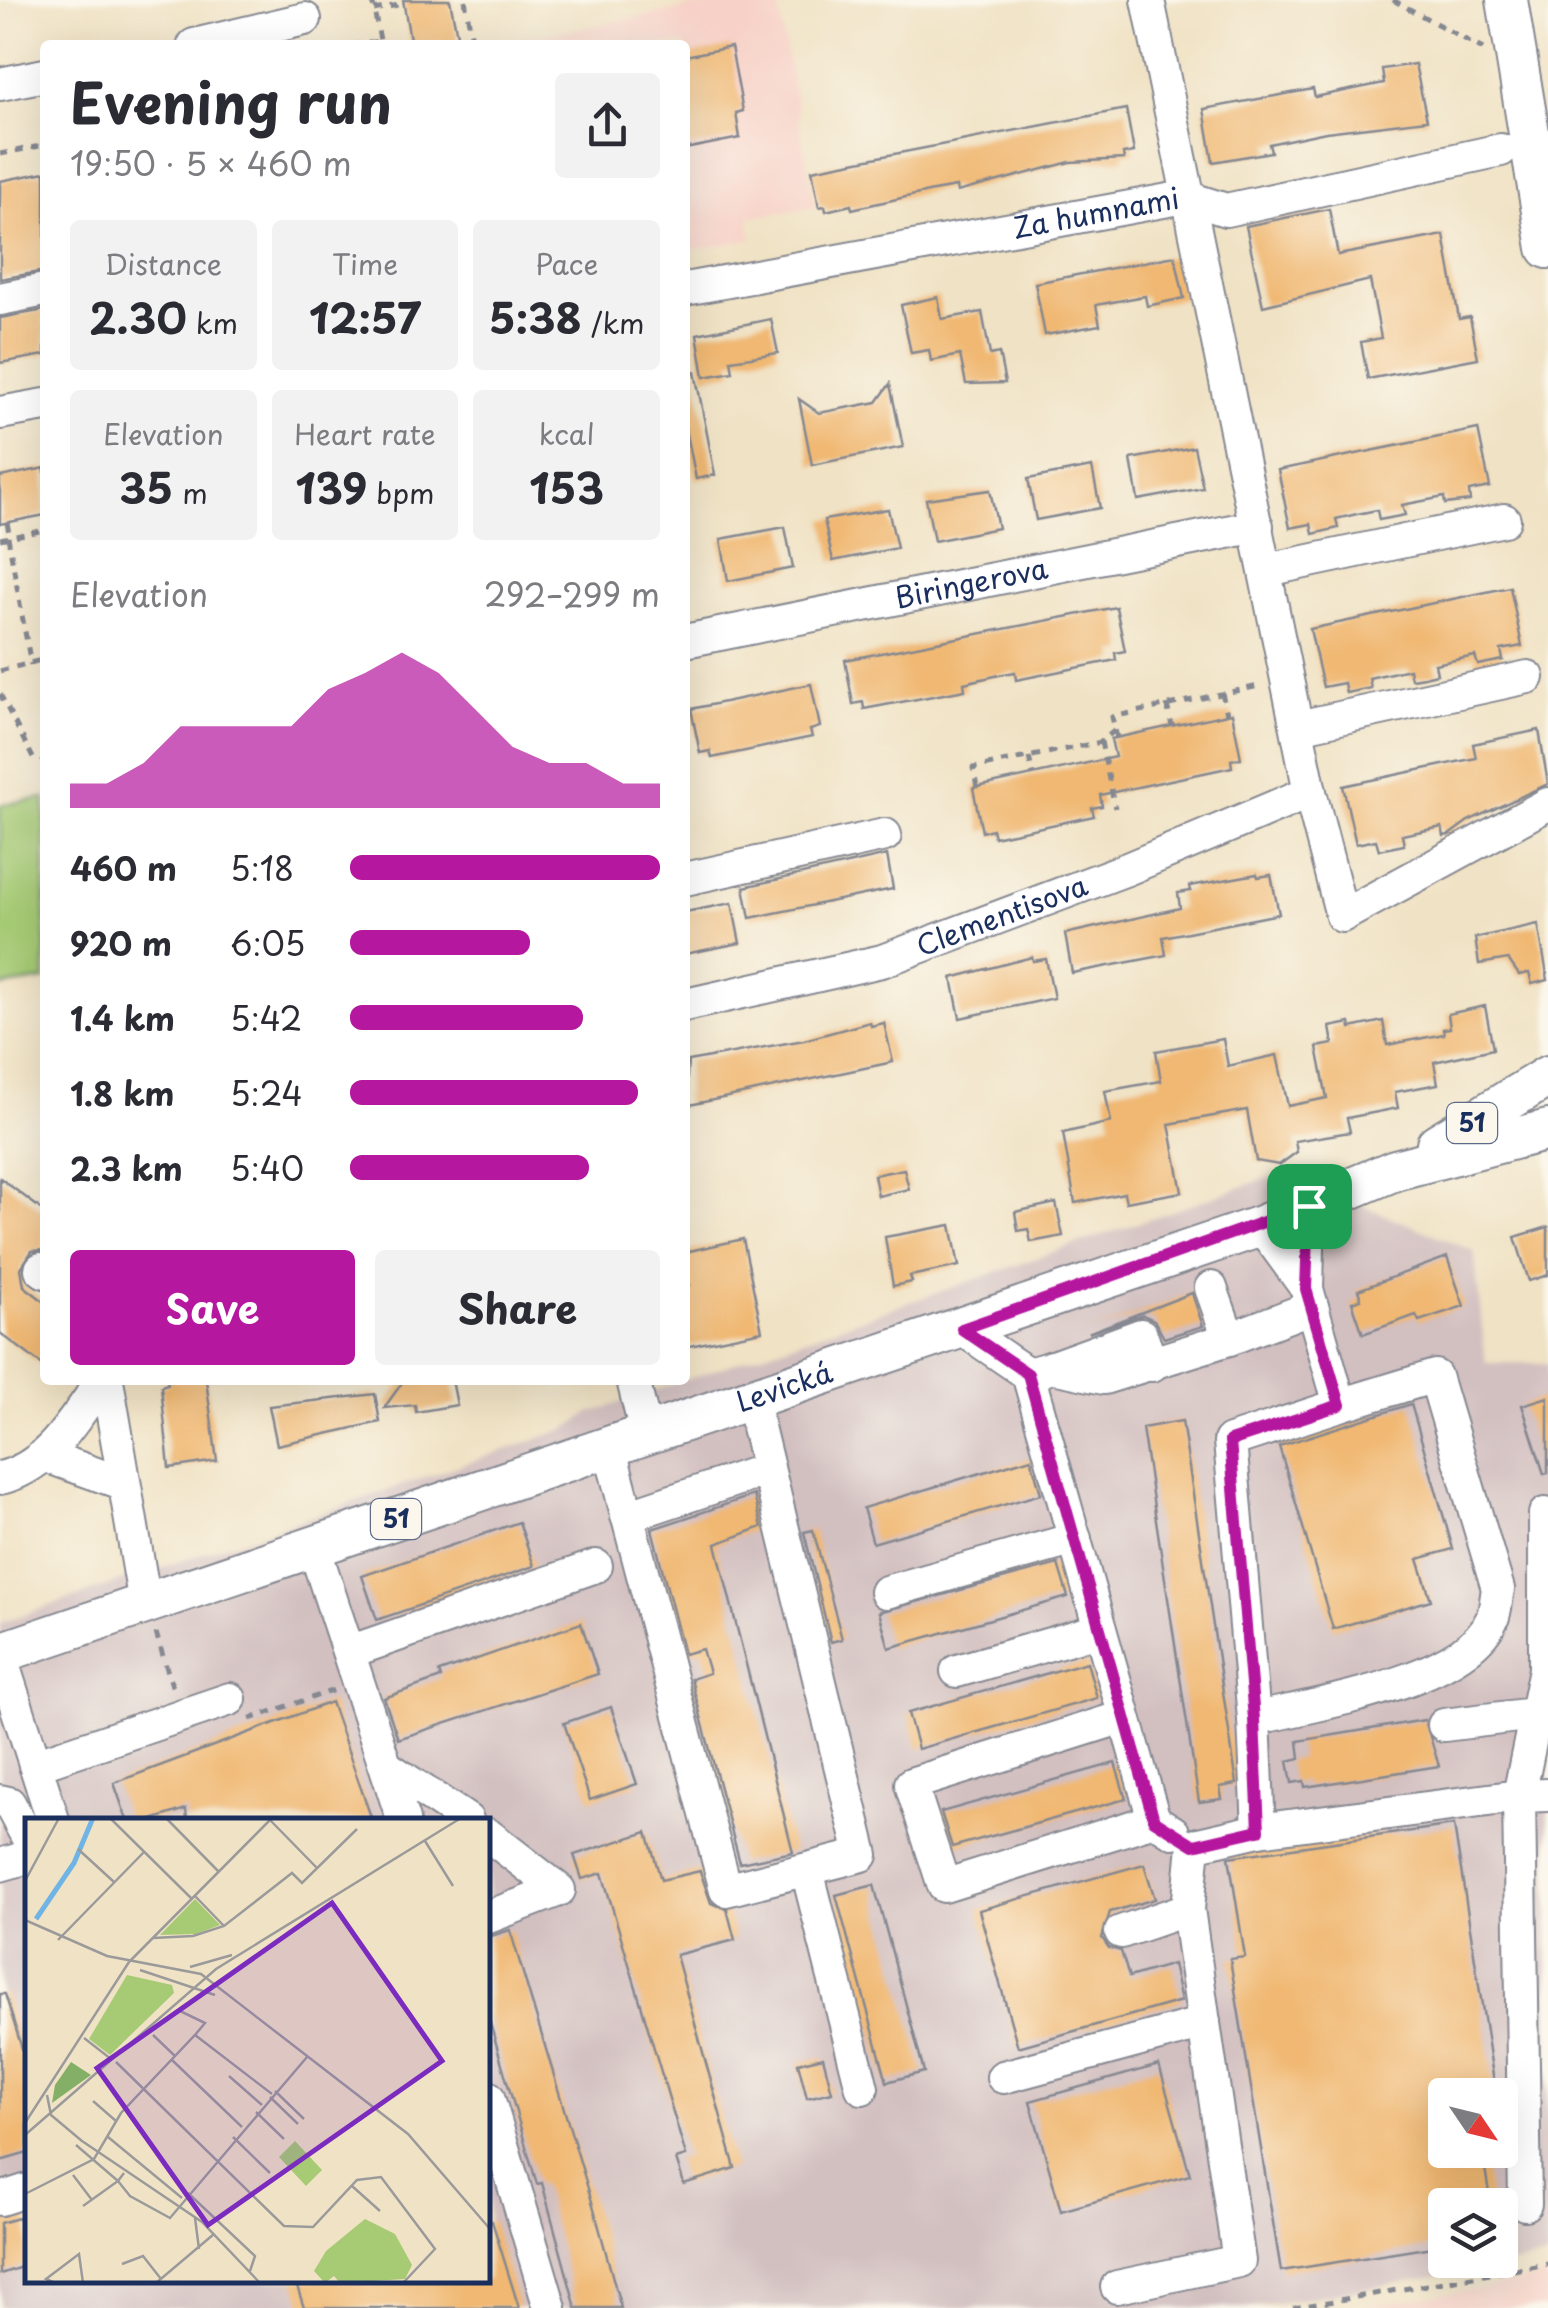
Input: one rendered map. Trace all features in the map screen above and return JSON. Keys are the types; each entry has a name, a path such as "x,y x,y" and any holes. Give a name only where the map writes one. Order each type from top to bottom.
{"main road":[{"path":"1507,0 1526,138 1548,248"},
{"name":"Levická","path":"1395,1170 1548,1076"},
{"name":"Levická","path":"0,1654 1261,1226 1395,1170 1548,1130"}],"street":[{"path":"1148,0 1185,196 1267,570 1310,792 1342,916 1548,804"},
{"path":"217,40 306,21"},
{"path":"0,84 40,76"},
{"name":"Za humnami","path":"690,288 1185,196 1226,210 1526,138"},
{"path":"0,299 40,291"},
{"path":"0,413 40,406"},
{"path":"1267,570 1504,520"},
{"name":"Biringerova","path":"690,639 1257,526"},
{"path":"1298,727 1528,676"},
{"name":"Clementisova","path":"690,1005 882,962 1127,870 1310,792"},
{"path":"690,877 885,835"},
{"path":"1309,1206 1309,1298 1340,1405"},
{"path":"1261,1226 1309,1298"},
{"path":"1211,1288 1229,1339"},
{"path":"962,1329 1040,1370 1104,1378 1229,1339 1309,1298"},
{"path":"1040,1370 1075,1540 1154,1820 1194,1845 1259,1830 1534,1796"},
{"path":"1254,1719 1415,1681 1458,1654 1491,1622 1498,1589 1435,1376 1230,1441 1254,1719 1259,1830"},
{"path":"0,1478 20,1474 46,1456 101,1385"},
{"path":"106,1385 142,1586"},
{"path":"632,1385 627,1516 726,1890 862,1855 751,1398"},
{"path":"46,1456 124,1484"},
{"path":"627,1516 768,1469"},
{"path":"1525,2204 1534,1714 1545,1669 1545,1514"},
{"path":"886,1592 1075,1540"},
{"path":"314,1547 402,1818"},
{"path":"349,1652 596,1566"},
{"path":"957,1671 1098,1630"},
{"path":"0,1654 52,1818"},
{"path":"34,1765 230,1699"},
{"path":"1444,1725 1534,1714"},
{"path":"1123,1717 911,1784 944,1886 1154,1820"},
{"path":"386,1767 464,1818"},
{"path":"0,1801 9,1803 25,1832"},
{"path":"490,1837 559,1890 490,1915"},
{"path":"1117,2287 1239,2261 1188,1909 1194,1845"},
{"path":"0,1864 25,1858"},
{"path":"807,1870 862,2088"},
{"path":"1121,1932 1188,1909"},
{"path":"1003,2077 1204,2023"},
{"path":"490,2103 550,2308"},
{"path":"0,2199 25,2191"}],"path":[{"path":"372,0 379,40"},
{"path":"465,0 472,40"},
{"path":"1394,0 1483,49"},
{"path":"374,10 404,4"},
{"path":"0,154 40,146"},
{"path":"7,523 6,537 31,665"},
{"path":"6,537 40,531"},
{"path":"0,671 40,661"},
{"path":"977,787 972,768 1101,742 1116,734 1112,717 1289,680"},
{"path":"1222,693 1227,714"},
{"path":"0,694 32,758 40,759"},
{"path":"1167,705 1172,726"},
{"path":"1101,742 1115,808"},
{"path":"1029,757 1033,775"},
{"path":"1292,2308 1548,2264"}],"shaded area":[{"path":"728,0 777,0 815,207 749,217 751,239 690,250 690,40 519,40"},
{"path":"1282,1173 1474,1251 1486,1363 1548,1363 1548,2258 1518,2263 1518,2188 1428,2188 1428,2278 1247,2308 0,2308 0,1623 566,1429 590,1413 671,1385 690,1385 690,1378"},
{"path":"1548,2277 1548,2308 1360,2308"}],"green space":[{"path":"40,799 40,981 0,987 0,805"}],"building":[{"path":"403,0 450,0 458,40 410,40"},
{"path":"731,47 743,111 736,113 740,138 690,148 690,55"},
{"path":"1415,64 1427,120 1326,132 1269,144 1271,152 1213,162 1204,109 1313,89 1315,97 1384,83 1382,69"},
{"path":"1126,109 1134,152 1123,154 1124,159 1070,162 957,192 956,187 852,209 851,205 826,211 825,206 819,207 812,170"},
{"path":"40,173 40,272 0,279 0,181"},
{"path":"1329,209 1338,255 1444,235 1459,319 1470,317 1478,358 1368,379 1361,342 1381,338 1370,280 1263,306 1246,226"},
{"path":"1175,256 1184,298 1147,306 1145,296 1096,305 1100,325 1045,335 1035,283"},
{"path":"938,297 942,319 982,312 990,355 999,353 1005,383 966,384 960,355 931,361 929,350 911,353 901,305"},
{"path":"40,311 40,356 0,363 0,318"},
{"path":"771,319 778,353 731,360 733,372 704,377 697,334"},
{"path":"690,372 695,372 715,475 696,479 690,449"},
{"path":"890,384 903,447 812,465 799,399 819,413 877,402"},
{"path":"1478,429 1490,487 1469,491 1470,501 1445,504 1444,497 1402,505 1405,515 1379,520 1377,510 1357,514 1336,519 1338,528 1313,534 1311,524 1290,528 1278,470"},
{"path":"1194,447 1203,488 1138,500 1131,459"},
{"path":"1092,467 1100,508 1036,520 1028,479"},
{"path":"40,469 40,516 0,524 0,477"},
{"path":"990,490 998,528 934,541 926,499"},
{"path":"888,509 897,548 833,561 824,520"},
{"path":"785,527 793,568 728,581 721,539"},
{"path":"1510,587 1522,646 1501,650 1503,660 1478,665 1475,656 1435,664 1437,674 1411,679 1409,669 1369,678 1371,688 1346,693 1344,683 1323,687 1310,629"},
{"path":"1116,607 1125,651 1115,653 1116,660 1016,680 1015,672 1004,674 964,683 965,690 864,709 863,702 853,704 845,660"},
{"path":"811,684 820,727 810,730 812,737 712,758 710,751 700,753 691,709"},
{"path":"1232,713 1241,758 1231,760 1232,767 1100,795 1102,806 1092,808 1094,816 994,837 992,829 982,832 973,788 1115,757 1111,739"},
{"path":"1539,730 1548,784 1468,821 1449,835 1444,836 1442,827 1402,835 1404,845 1379,850 1376,840 1356,844 1343,786 1476,758 1473,744"},
{"path":"887,855 893,889 750,918 744,887"},
{"path":"1271,875 1279,914 1163,937 1166,955 1072,973 1065,934 1180,908 1178,893 1191,891 1190,886"},
{"path":"732,903 740,943 690,953 690,911"},
{"path":"1538,924 1548,980 1532,984 1529,973 1519,975 1508,959 1479,964 1475,938"},
{"path":"1032,957 1033,961 1046,959 1054,998 960,1018 952,978"},
{"path":"1485,1006 1493,1049 1434,1062 1438,1084 1395,1092 1398,1108 1347,1118 1350,1132 1295,1141 1297,1152 1279,1165 1256,1161 1247,1110 1169,1124 1182,1192 1126,1202 1124,1193 1075,1203 1063,1133 1111,1122 1105,1091 1161,1081 1156,1051 1223,1039 1228,1066 1277,1055 1288,1106 1327,1098 1317,1047 1333,1044 1330,1027 1350,1023 1351,1028 1383,1021 1387,1045 1444,1034 1443,1029 1450,1028 1448,1014"},
{"path":"870,1022 871,1026 884,1023 893,1062 690,1105 690,1061 804,1040"},
{"path":"904,1169 909,1189 878,1196 874,1175"},
{"path":"0,1178 40,1208 40,1250 32,1251 21,1268 24,1286 40,1298 40,1363 0,1333"},
{"path":"1056,1203 1063,1236 1031,1242 1028,1229 1018,1231 1015,1212"},
{"path":"951,1225 959,1266 910,1276 912,1282 893,1286 885,1237"},
{"path":"1548,1227 1548,1275 1529,1281 1515,1237"},
{"path":"743,1239 762,1331 690,1346 690,1251"},
{"path":"1447,1257 1464,1306 1419,1321 1416,1315 1363,1334 1352,1302 1361,1299 1358,1290"},
{"path":"1192,1293 1203,1326 1164,1338 1154,1320 1143,1315 1088,1333"},
{"path":"207,1385 217,1461 169,1468 161,1386"},
{"path":"400,1385 453,1385 457,1405 416,1412 415,1405 384,1408"},
{"path":"375,1394 380,1422 277,1445 269,1406"},
{"path":"1548,1397 1548,1473 1544,1474 1522,1405"},
{"path":"1411,1404 1453,1549 1418,1559 1431,1600 1333,1629 1279,1446"},
{"path":"1182,1421 1237,1784 1220,1787 1222,1799 1199,1802 1142,1428"},
{"path":"1031,1458 1041,1494 873,1543 863,1508"},
{"path":"754,1495 762,1527 716,1544 793,1852 740,1863 691,1679 709,1673 702,1649 684,1654 652,1529"},
{"path":"519,1522 534,1566 377,1620 362,1576"},
{"path":"813,1530 842,1639 831,1642 804,1532"},
{"path":"1058,1564 1068,1597 889,1648 879,1612"},
{"path":"581,1623 598,1674 398,1739 384,1698 441,1678 439,1672"},
{"path":"1087,1662 1097,1698 918,1749 908,1713"},
{"path":"331,1702 371,1818 187,1818 186,1809 158,1818 126,1818 114,1783"},
{"path":"611,1707 637,1784 590,1800 564,1723"},
{"path":"1425,1720 1439,1766 1305,1787 1304,1781 1292,1783 1288,1761 1300,1758 1298,1741"},
{"path":"1115,1763 1126,1799 952,1847 941,1812"},
{"path":"1454,1825 1493,2078 1428,2078 1428,2168 1485,2168 1488,2188 1428,2188 1428,2248 1281,2271 1230,1959 1245,1957 1229,1857"},
{"path":"647,1832 661,1880 700,1871 711,1903 727,1909 735,1940 676,1955 735,2168 684,2184 676,2159 686,2156 602,1873 582,1879 574,1855"},
{"path":"1144,1864 1155,1899 1110,1912 1102,1938 1109,1948 1121,1951 1129,1977 1173,1964 1181,2001 1018,2047 979,1910"},
{"path":"874,1885 924,2072 887,2082 836,1895"},
{"path":"510,1930 621,2308 576,2308 542,2183 537,2184 490,2023 490,1936"},
{"path":"0,1994 5,1994 25,2058 25,2154 0,2161"},
{"path":"823,2057 832,2092 807,2098 798,2063"},
{"path":"1159,2065 1190,2175 1061,2211 1030,2101"},
{"path":"25,2216 25,2266 0,2274 0,2223"},
{"path":"492,2221 519,2308 304,2308 296,2283 490,2283"}],"route":[{"path":"1309,1206 1311,1239 1306,1289 1340,1405 1230,1441 1254,1719 1259,1830 1194,1845 1154,1820 1028,1374 962,1329 1309,1206"}]}
